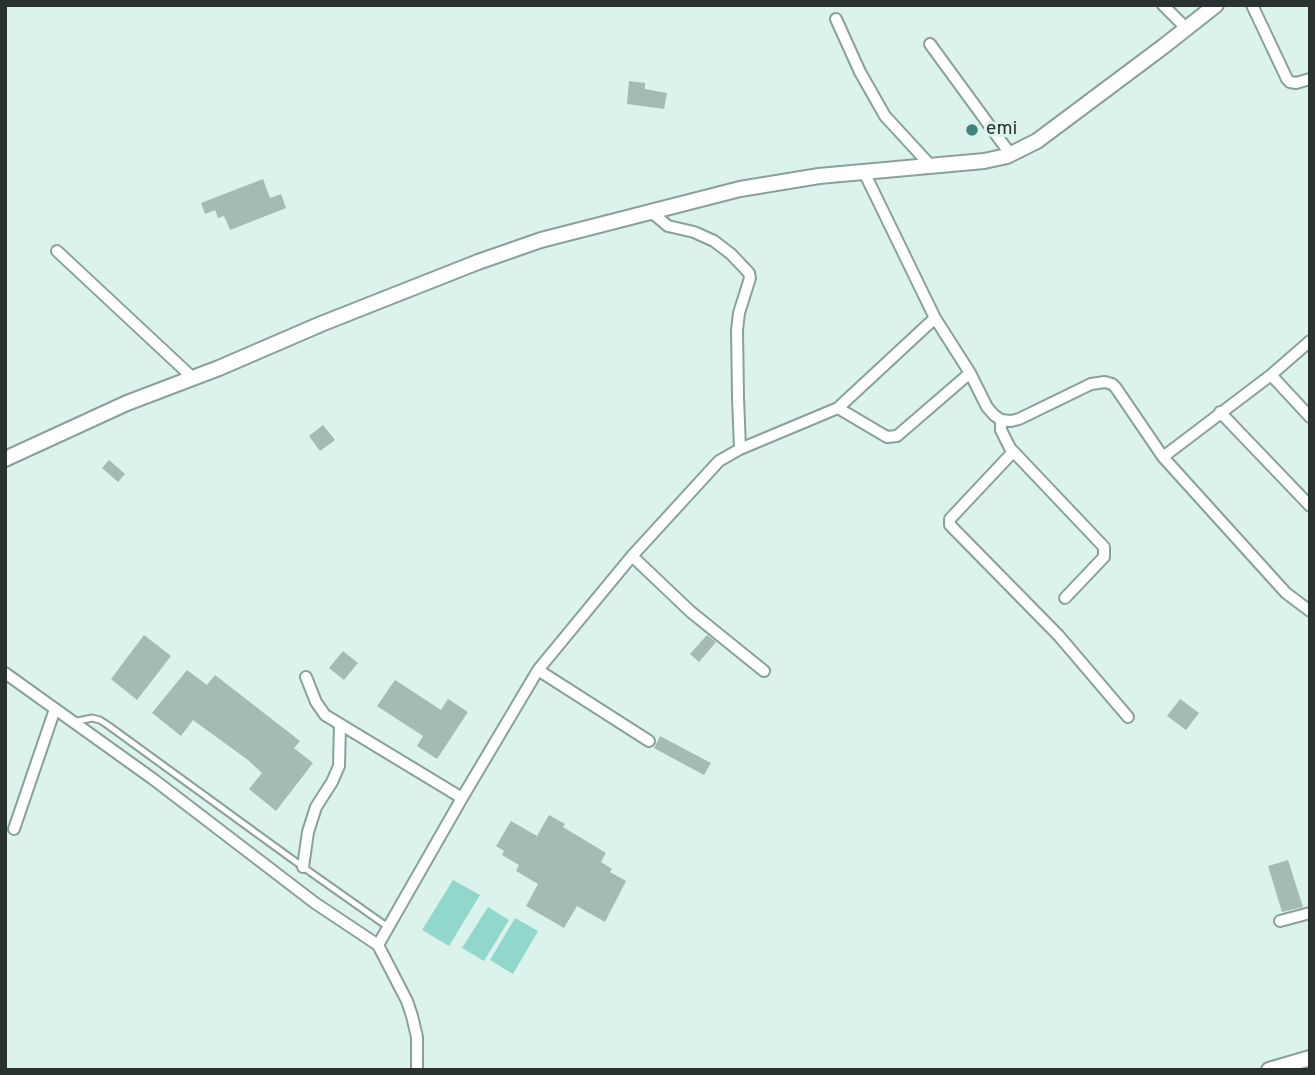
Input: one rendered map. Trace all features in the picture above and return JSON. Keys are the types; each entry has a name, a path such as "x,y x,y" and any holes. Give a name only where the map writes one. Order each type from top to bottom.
{"street":[{"path":"1163,5 1187,29"},
{"path":"5,459 127,403 478,262 541,240 740,189 819,176 984,161 1011,155 1037,141 1216,5"},
{"path":"1252,5 1287,79 1292,83 1310,79"},
{"path":"836,19 860,72 885,116 931,166"},
{"path":"930,44 1011,155"},
{"path":"864,172 935,318 970,373 987,407 1001,420 1019,419 1091,384 1105,382 1116,388 1163,457 1286,593 1310,611"},
{"path":"650,212 668,226 694,232 714,241 731,254 750,278 739,313 737,330 740,449"},
{"path":"57,251 193,378"},
{"path":"378,945 538,670 632,556 719,461 740,449 838,408 935,318"},
{"path":"1163,457 1271,375 1310,341"},
{"path":"838,408 893,438 970,373"},
{"path":"1271,375 1310,417"},
{"path":"1220,412 1310,506"},
{"path":"1001,420 1001,430 1013,452 1104,547 1104,557 1065,598"},
{"path":"1013,452 950,519 950,525 1059,636 1128,718"},
{"path":"632,556 682,605 764,671"},
{"path":"538,670 649,741"},
{"path":"6,676 153,779 315,903 378,945 412,1016 417,1037 417,1070"},
{"path":"306,677 316,702 326,715 462,799"},
{"path":"14,829 55,709"},
{"path":"303,867 308,832 316,807 339,766 340,724"},
{"path":"1280,920 1310,913"},
{"path":"1269,1070 1310,1058"}],"lane":[{"path":"73,722 92,718 100,720 388,927"}],"green space":[{"path":"453,880 480,895 449,946 422,930"},
{"path":"488,907 509,920 484,961 462,948"},
{"path":"515,918 538,931 513,974 490,960"}],"building":[{"path":"629,81 645,83 645,89 667,93 664,109 627,104"},
{"path":"263,179 270,198 281,194 286,208 230,230 224,216 218,218 215,210 205,214 201,203"},
{"path":"323,425 335,440 320,451 309,436"},
{"path":"109,460 125,474 118,482 102,468"},
{"path":"144,635 171,656 137,700 111,679"},
{"path":"707,635 716,642 699,662 690,654"},
{"path":"343,651 358,663 344,680 329,668"},
{"path":"187,670 207,685 215,675 300,741 294,748 313,763 276,811 249,789 262,773 248,760 193,720 181,736 152,713"},
{"path":"395,680 441,710 448,699 468,712 437,759 417,746 423,736 377,706"},
{"path":"1180,699 1199,713 1186,730 1167,716"},
{"path":"660,736 711,763 704,775 654,748"},
{"path":"549,815 565,824 563,827 606,853 601,862 612,869 610,872 626,881 605,922 577,906 564,928 526,906 538,884 516,871 519,865 502,855 504,851 496,846 511,821 537,836"},
{"path":"1288,860 1303,907 1282,912 1268,866"}],"place":[{"name":"emi","path":"972,130"}]}
